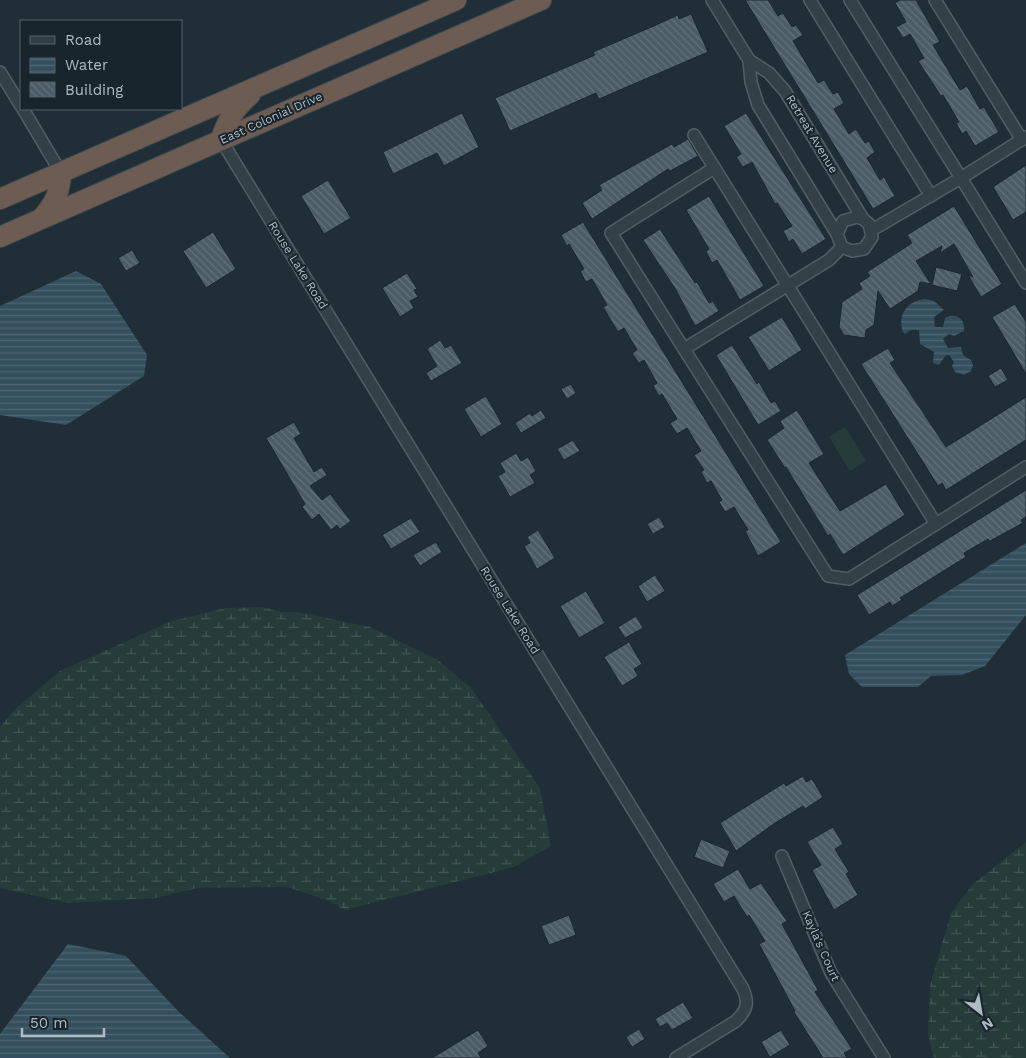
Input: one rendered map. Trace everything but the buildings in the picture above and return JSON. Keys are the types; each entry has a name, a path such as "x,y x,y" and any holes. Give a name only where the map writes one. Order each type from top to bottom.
{"highway":[{"path":"0,200 456,0"},
{"name":"East Colonial Drive","path":"0,237 541,0"},
{"path":"221,140 225,125 236,108 258,87"},
{"path":"40,219 53,205 60,189 62,173"}],"street":[{"name":"Retreat Avenue","path":"712,0 749,60 769,73 785,91 864,219"},
{"path":"810,0 931,196"},
{"path":"850,0 1026,283"},
{"path":"872,230 864,219 857,217 843,221 837,234 842,247 852,251 864,249 869,244 872,230 961,178 1024,138 935,0"},
{"name":"Retreat Avenue","path":"749,60 751,82 758,105 837,234"},
{"path":"0,72 20,104"},
{"path":"24,110 62,173"},
{"path":"694,135 936,524"},
{"name":"Rouse Lake Road","path":"221,140 743,989 747,999 743,1013 736,1020 676,1058"},
{"path":"714,168 611,233 828,576 849,579 1026,467"},
{"path":"684,349 786,284 829,260 842,247"},
{"name":"Kayla's Court","path":"782,856 831,973 884,1058"}],"green space":[{"path":"845,427 866,461 850,471 829,437"},
{"path":"262,607 370,627 438,660 471,688 540,788 551,846 514,867 345,910 329,901 287,887 198,888 155,898 68,903 0,888 0,727 14,710 60,671 169,622 225,608"},
{"path":"1026,842 1026,1058 934,1058 928,1035 930,986 951,913 973,884"}],"water":[{"path":"76,271 101,284 147,355 144,376 66,425 0,415 0,306"},
{"path":"925,299 934,301 944,310 934,317 935,327 943,327 945,318 949,316 956,316 962,320 964,331 954,336 949,334 943,339 948,348 961,347 963,355 971,360 973,365 971,371 964,375 955,372 952,366 954,362 949,355 945,356 939,365 933,363 934,352 920,344 919,330 911,330 905,334 903,332 901,320 905,310 913,303"},
{"path":"1026,543 1026,615 985,666 962,675 931,676 918,687 862,687 849,674 845,655"},
{"path":"68,944 126,956 178,1011 230,1058 0,1058 0,1034"}]}
